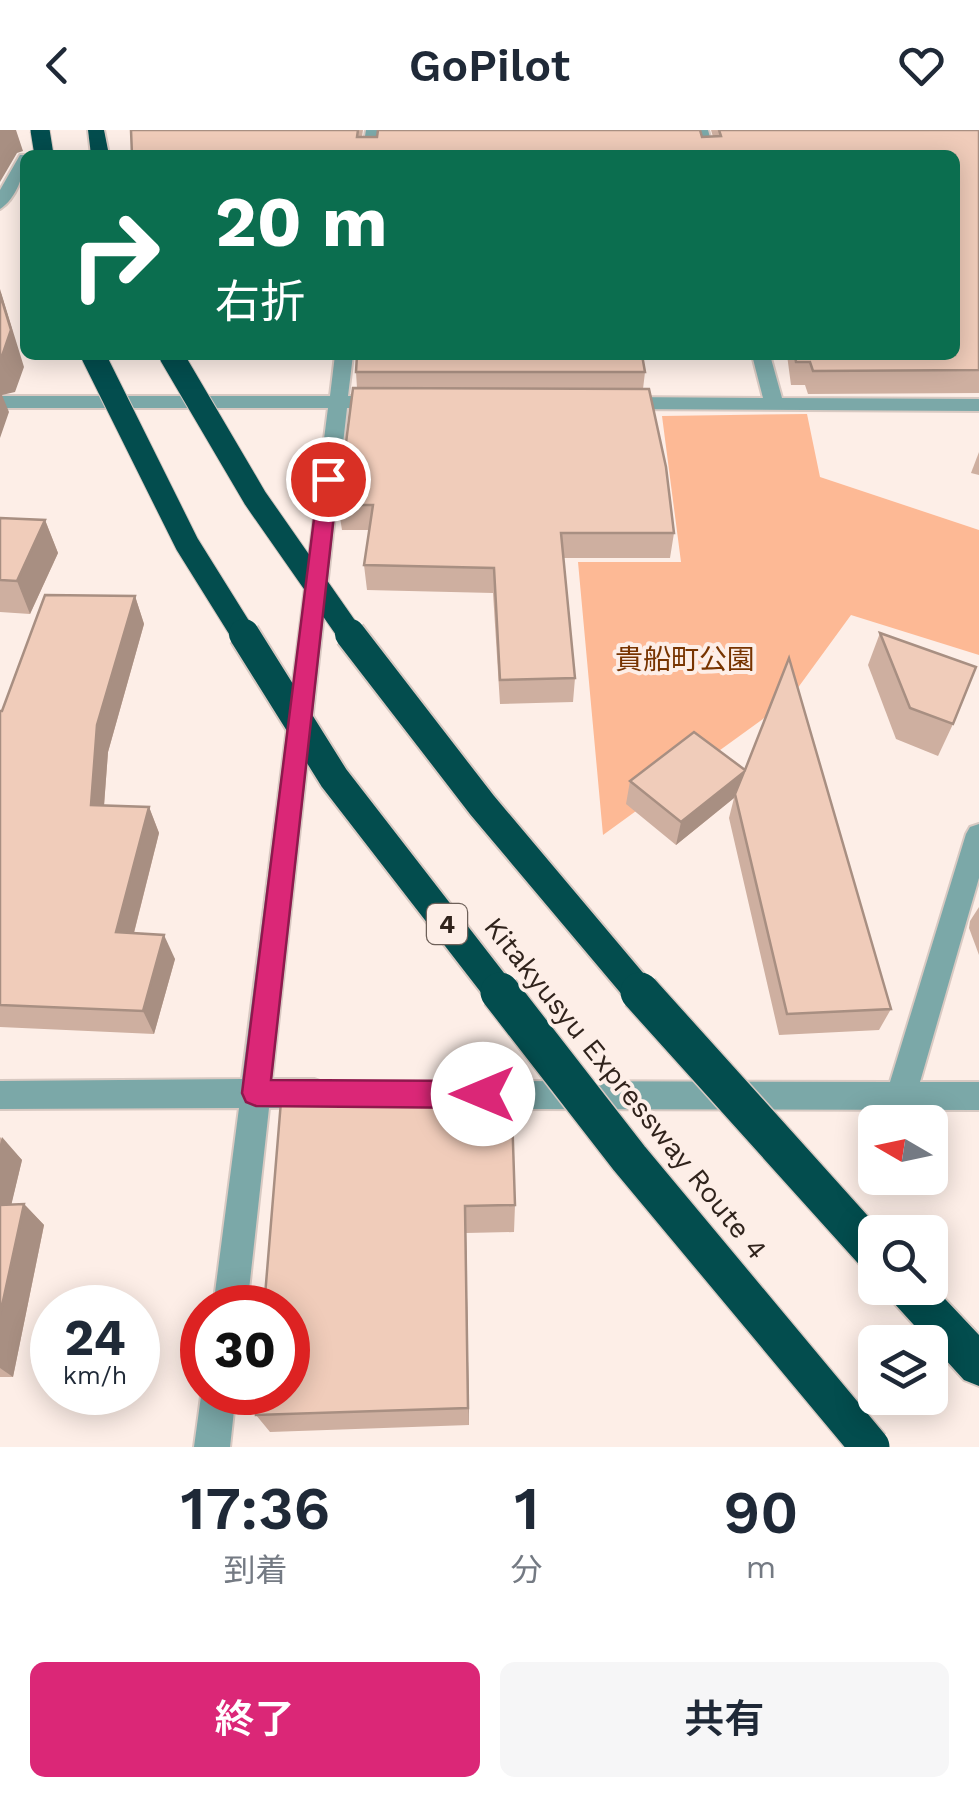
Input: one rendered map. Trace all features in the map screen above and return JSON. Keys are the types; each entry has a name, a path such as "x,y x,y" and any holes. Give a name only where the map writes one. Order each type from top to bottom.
{"highway":[{"name":"Kitakyusyu Expressway Route 4","path":"96,360 188,544 334,778 629,1158 870,1447"},
{"path":"174,360 266,516 421,729 699,1063 858,1235"},
{"path":"923,1305 979,1365"}],"street":[{"path":"0,204 20,168"},
{"path":"233,1285 343,360"},
{"path":"762,360 774,403"},
{"path":"0,402 397,402"},
{"path":"596,402 979,405"},
{"path":"900,1098 979,834"},
{"path":"0,1094 334,1093"},
{"path":"451,1094 979,1096"},
{"path":"212,1447 216,1415"}],"green space":[{"name":"貴船町公園","path":"807,414 820,477 979,530 979,655 851,615 789,700 603,835 578,562 681,562 662,416"}],"building":[{"path":"131,130 358,130 357,137 377,137 378,130 700,130 702,137 721,136 719,130 979,130 979,370 813,371 810,362 796,360 960,360 960,150 132,150"},
{"path":"0,294 11,330 2,356 0,356"},
{"path":"357,360 643,360 645,372 356,372"},
{"path":"353,388 649,389 666,467 674,533 561,533 575,678 500,680 494,568 364,565 373,505 338,505"},
{"path":"0,518 45,520 17,581 0,580"},
{"path":"45,595 135,596 97,725 91,805 149,807 116,932 164,935 143,1011 0,1005 0,711"},
{"path":"880,633 976,667 953,724 910,708"},
{"path":"789,658 891,1009 787,1014 735,794 744,772 681,822 630,781 694,732 745,770"},
{"path":"511,1082 515,1205 465,1206 468,1408 310,1413 310,1285 266,1285 282,1089"},
{"path":"24,1204 0,1315 0,1205"}],"route":[{"path":"328,479 256,1093 483,1094"}]}
